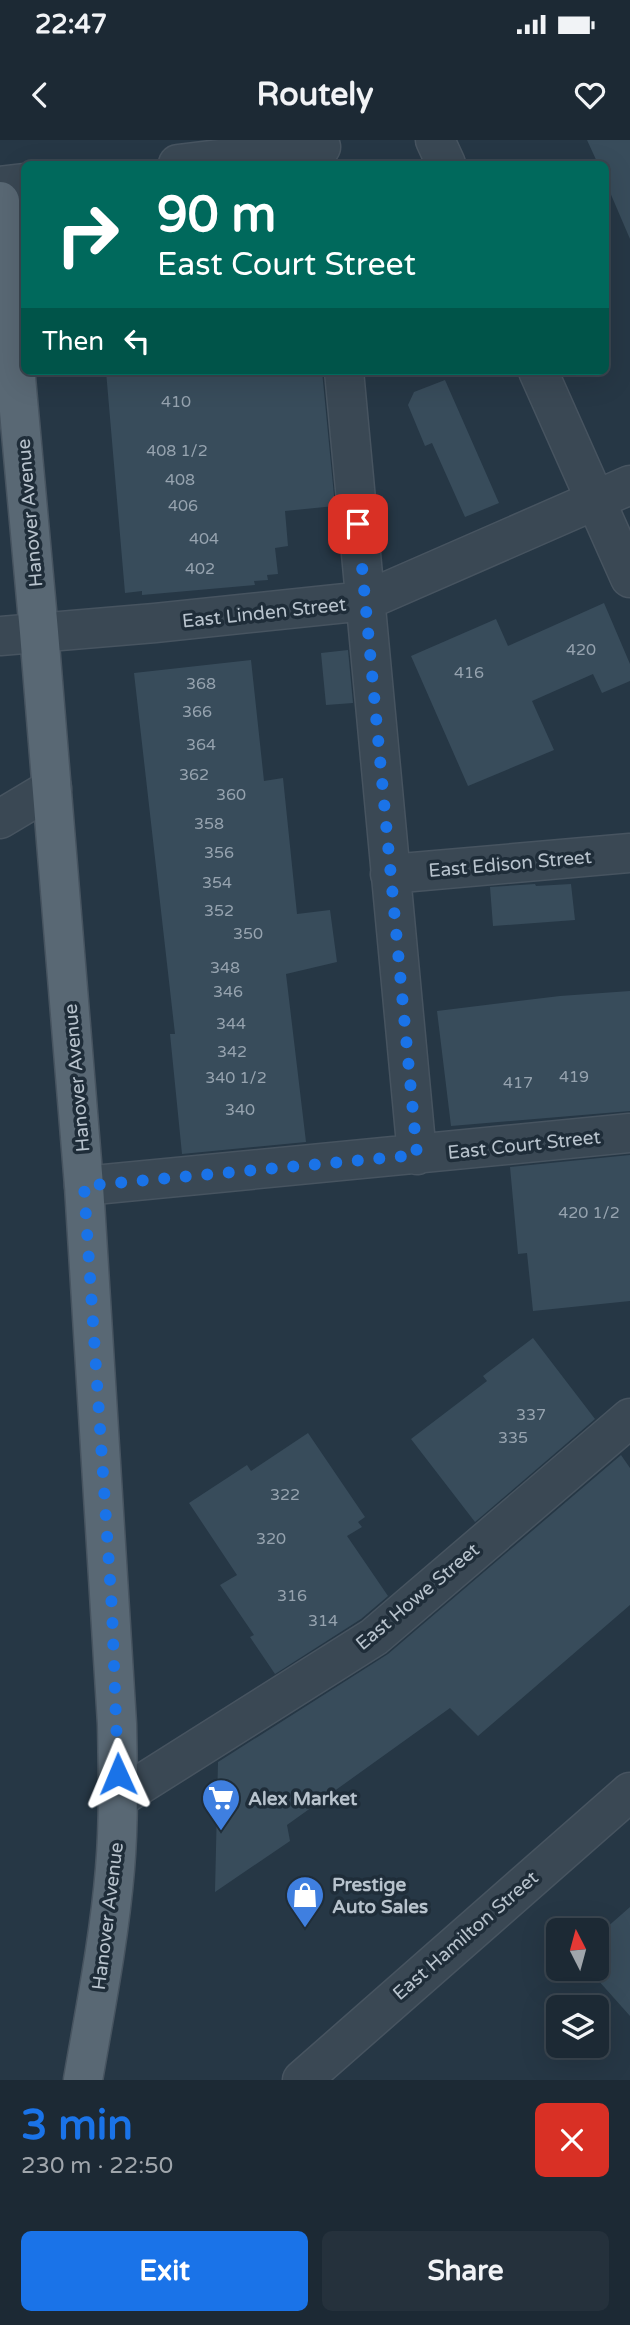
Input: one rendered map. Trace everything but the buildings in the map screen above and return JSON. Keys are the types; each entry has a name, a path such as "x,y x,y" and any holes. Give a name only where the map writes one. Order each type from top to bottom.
{"main road":[{"name":"Hanover Avenue","path":"0,201 4,272 39,632 84,1186 112,1610 119,1798 115,1868 108,1937 83,2080"}],"street":[{"path":"435,140 445,161"},
{"path":"209,161 322,150"},
{"path":"0,186 21,183"},
{"path":"344,375 417,1155"},
{"path":"540,375 630,578"},
{"name":"East Linden Street","path":"0,636 365,601 630,485"},
{"path":"0,819 52,788"},
{"name":"East Edison Street","path":"390,874 630,853"},
{"name":"East Court Street","path":"84,1186 630,1133"},
{"name":"East Howe Street","path":"119,1798 374,1637 630,1418"},
{"name":"East Hamilton Street","path":"302,2080 630,1792"}],"place":[{"name":"Alex Market","path":"221,1832"},
{"name":"Prestige Auto Sales","path":"305,1929"}],"route":[{"path":"118,1774 112,1610 84,1186 417,1155 358,524"}]}
